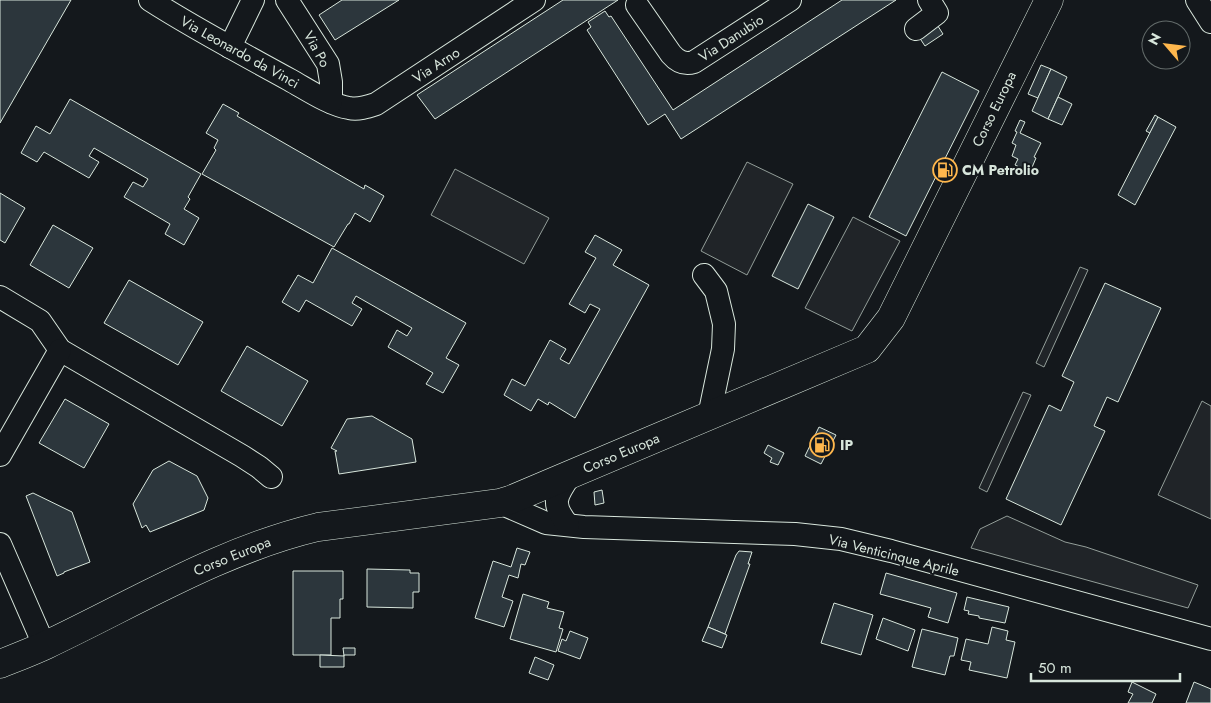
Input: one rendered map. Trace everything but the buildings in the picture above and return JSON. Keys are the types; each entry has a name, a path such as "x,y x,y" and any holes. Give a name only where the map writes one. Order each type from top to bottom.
{"main road":[{"name":"Corso Europa","path":"0,664 44,646 189,573 297,532 349,522 500,503 510,500 529,506 571,474 867,349 891,318 1048,0"}],"street":[{"name":"Via Leonardo da Vinci","path":"150,0 230,47 331,102"},
{"path":"230,47 253,0"},
{"name":"Via Po","path":"287,0 328,64 331,82 331,102"},
{"name":"Via Arno","path":"331,102 351,109 376,104 534,0"},
{"name":"Via Danubio","path":"637,5 670,54 675,59 688,64 790,0"},
{"path":"916,29 936,13 929,0"},
{"path":"1197,0 1211,22"},
{"path":"704,275 716,292 724,324 723,349 709,416"},
{"path":"0,297 40,320 60,350 242,456 271,477"},
{"path":"0,455 60,350"},
{"path":"568,525 559,514 556,502 562,487 571,474"},
{"name":"Via Venticinque Aprile","path":"529,506 534,503 548,516 568,525 584,527 795,534 841,540 1211,638"},
{"path":"0,544 44,646"}],"shaded area":[{"path":"747,162 793,184 747,275 701,251"},
{"path":"455,169 549,218 524,264 431,215"},
{"path":"853,217 900,241 852,331 805,308"},
{"path":"1080,267 1088,270 1044,367 1036,363"},
{"path":"1023,392 1031,395 987,492 979,488"},
{"path":"1202,401 1211,406 1211,519 1158,495"},
{"path":"1007,516 1065,542 1086,547 1198,585 1188,608 971,548 980,529"}],"place":[{"name":"CM Petrolio","path":"945,170"},
{"name":"IP","path":"822,445"}]}
